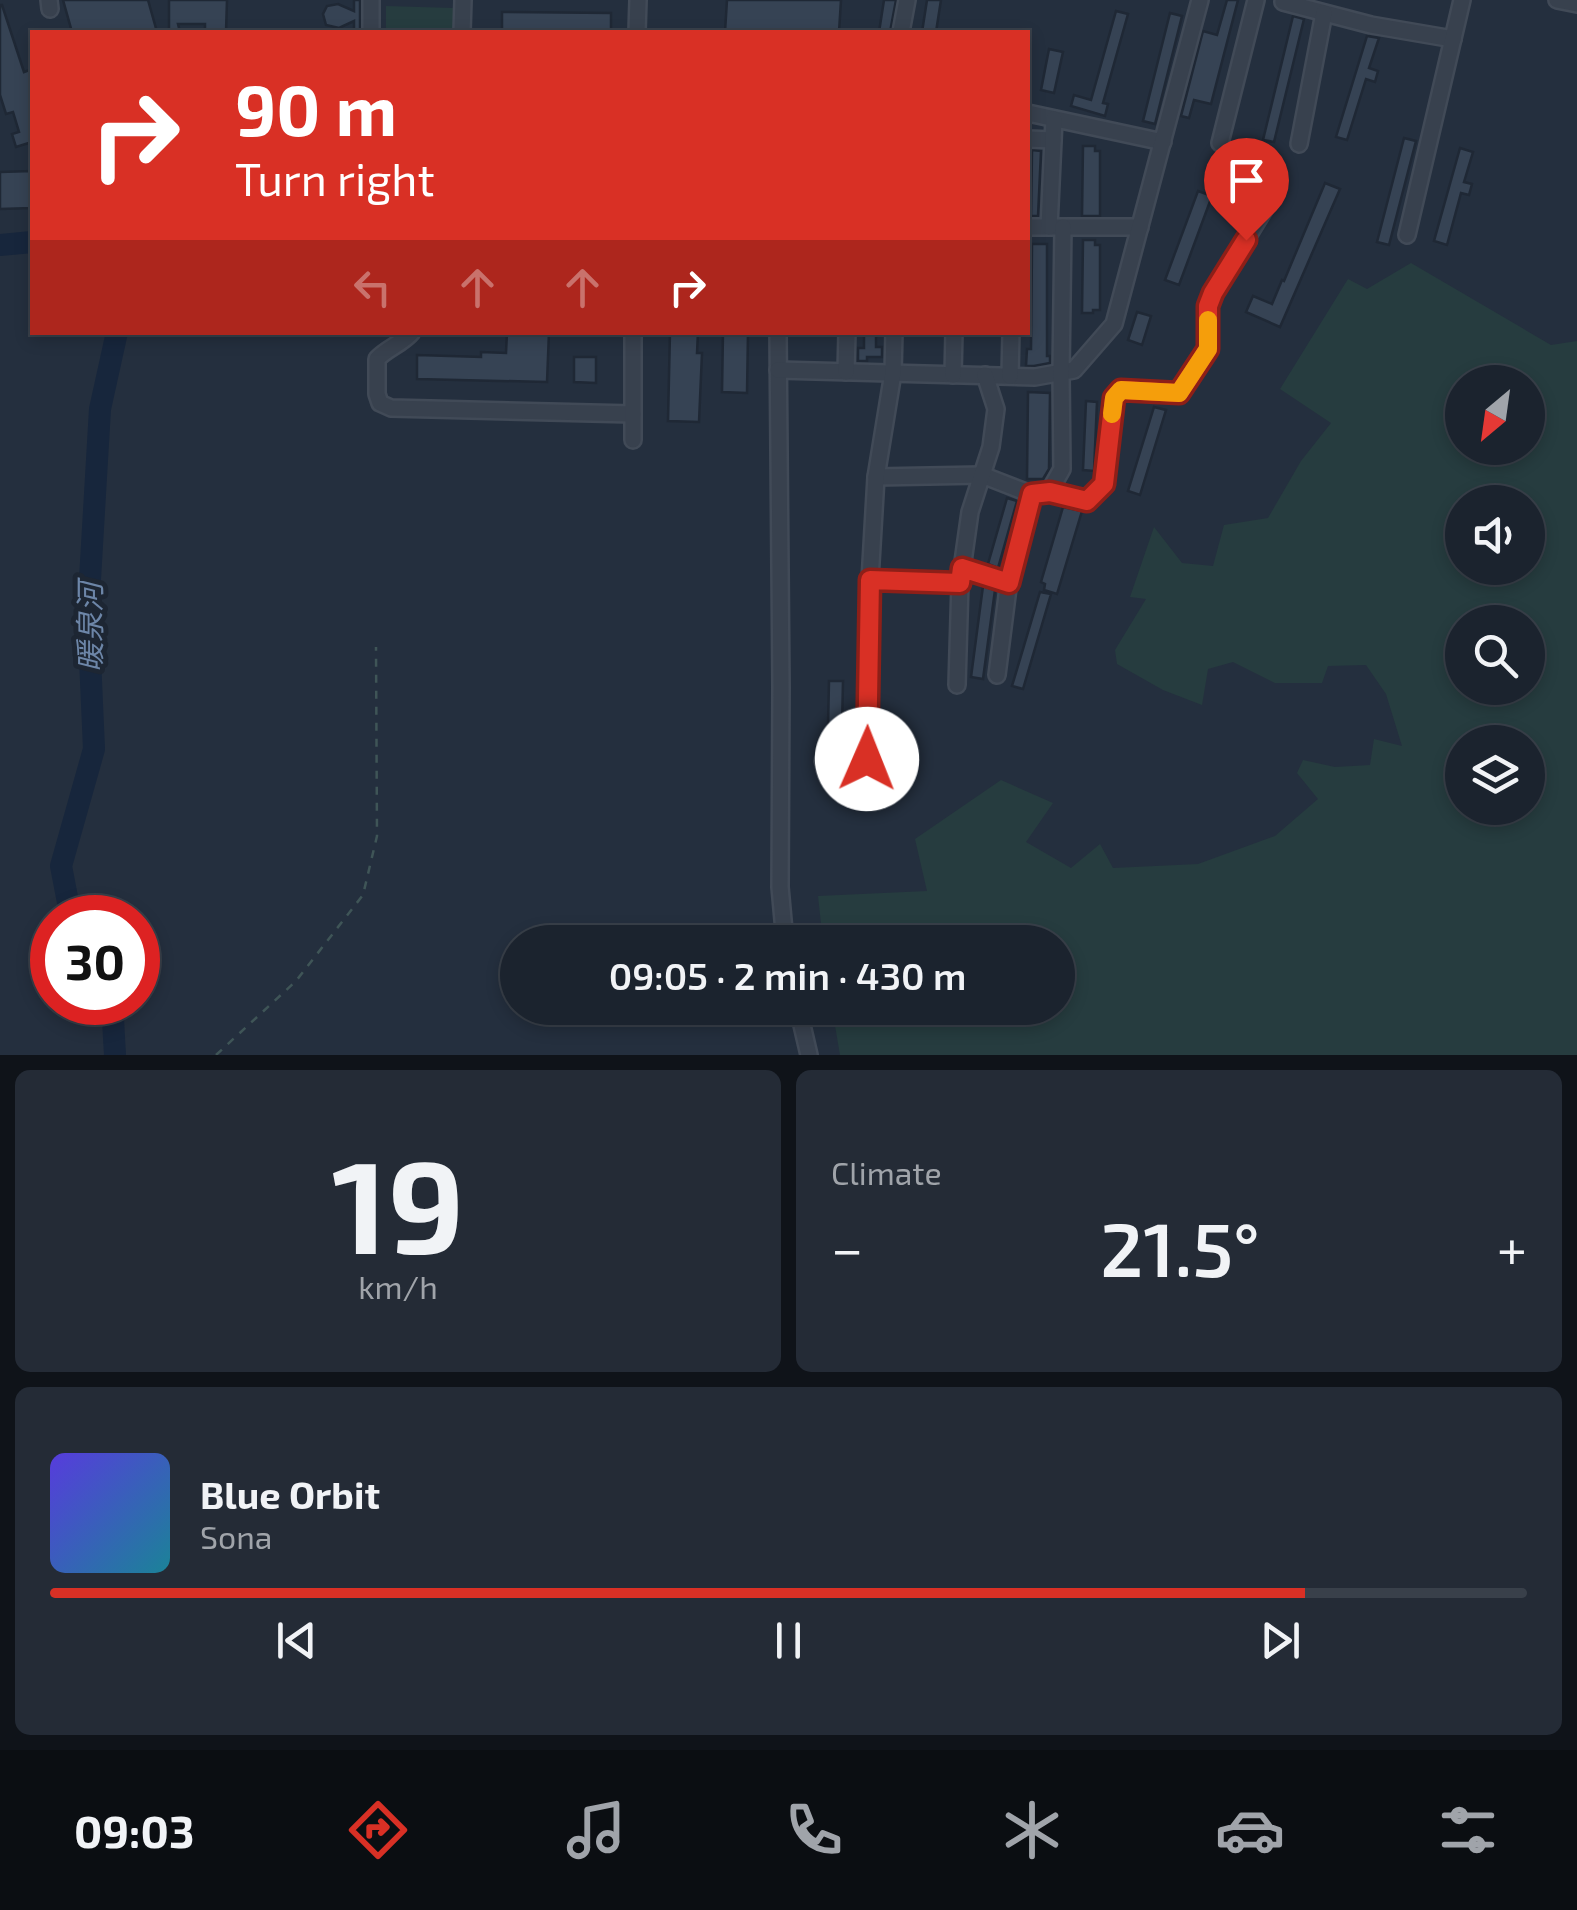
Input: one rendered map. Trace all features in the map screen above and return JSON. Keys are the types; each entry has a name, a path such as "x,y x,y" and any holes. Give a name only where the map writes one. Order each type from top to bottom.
{"street":[{"path":"371,0 372,30"},
{"path":"462,0 462,30"},
{"path":"637,30 638,0"},
{"path":"901,30 907,0"},
{"path":"778,370 1035,377 1074,370 1114,324 1200,0"},
{"path":"1220,142 1256,0"},
{"path":"1407,235 1462,0"},
{"path":"1558,0 1577,4"},
{"path":"1278,1 1453,39"},
{"path":"1298,144 1324,13"},
{"path":"1030,113 1163,142"},
{"path":"1050,492 1062,469 1054,118"},
{"path":"1030,138 1053,140"},
{"path":"876,477 982,476 1032,494 1050,492 1087,501 1104,484 1114,398 1121,390 1179,393 1208,349 1208,306 1213,293 1278,186"},
{"path":"1030,227 1140,227"},
{"path":"409,335 377,359 377,394 380,403 391,408 633,414"},
{"path":"633,335 634,440"},
{"path":"778,335 780,887 783,925"},
{"path":"846,335 846,372"},
{"path":"824,762 867,759 876,477 893,373 894,335"},
{"path":"953,374 954,335"},
{"path":"1010,376 1012,335"},
{"path":"957,685 961,576 970,512 990,447 996,410 984,376"},
{"path":"997,675 1009,583 1032,494"},
{"path":"870,580 961,576 1009,583"},
{"path":"802,1025 809,1055"}],"path":[{"path":"216,1055 296,981 363,895 377,836 376,647"}],"green space":[{"path":"386,6 453,8 453,30 386,30"},
{"path":"1411,263 1551,345 1577,341 1577,1055 840,1055 835,1025 1075,1025 1075,925 821,925 818,896 927,891 915,839 1001,780 1053,803 1026,842 1071,868 1100,844 1113,868 1198,864 1275,836 1318,799 1297,773 1303,760 1335,767 1370,765 1374,739 1402,746 1386,694 1366,665 1328,666 1322,683 1275,683 1233,662 1208,669 1202,705 1163,690 1117,664 1115,650 1146,599 1130,597 1154,527 1182,563 1213,566 1224,525 1268,518 1301,461 1331,423 1280,389 1348,279 1367,289"}],"building":[{"path":"63,0 148,0 156,30 71,30"},
{"path":"169,0 227,0 226,30 205,30 205,24 178,24 180,30 169,30"},
{"path":"354,0 360,0 360,30 354,30 354,21 339,28 326,25 323,14 327,6 338,4 354,11"},
{"path":"727,0 841,0 839,30 725,30"},
{"path":"884,0 896,0 890,30 879,30"},
{"path":"927,0 941,0 936,30 922,30"},
{"path":"1227,0 1238,0 1211,104 1194,100 1189,118 1181,116 1203,31 1217,35"},
{"path":"2,5 24,72 30,70 30,143 16,147 12,134 19,132 13,112 6,114 0,95"},
{"path":"1116,11 1128,14 1103,103 1108,104 1105,116 1071,106 1074,95 1091,100"},
{"path":"502,12 611,13 611,30 502,30"},
{"path":"1170,13 1182,16 1155,124 1143,121"},
{"path":"1293,16 1304,19 1274,142 1263,140"},
{"path":"1367,36 1379,38 1369,68 1378,71 1375,82 1366,79 1347,140 1336,137"},
{"path":"1049,49 1063,52 1054,93 1041,90"},
{"path":"1404,138 1416,141 1389,245 1377,242"},
{"path":"1083,146 1095,146 1095,151 1100,151 1100,216 1082,216"},
{"path":"1460,148 1473,152 1464,182 1472,184 1469,195 1461,193 1447,245 1434,241"},
{"path":"1032,150 1041,151 1038,216 1031,216"},
{"path":"30,171 30,208 0,209 0,172"},
{"path":"1325,183 1340,189 1280,327 1246,312 1253,296 1272,304"},
{"path":"1198,191 1212,196 1179,285 1165,280"},
{"path":"1083,240 1095,240 1095,245 1100,245 1100,310 1093,313 1082,313"},
{"path":"1032,244 1047,244 1050,363 1026,366 1027,349 1031,349"},
{"path":"1137,312 1151,316 1142,345 1128,340"},
{"path":"507,335 549,335 547,382 417,379 417,355 481,357 481,352 506,353"},
{"path":"670,335 698,335 697,353 702,353 699,422 668,421"},
{"path":"723,335 748,335 747,393 722,392"},
{"path":"864,335 876,335 876,347 882,347 882,357 858,361 858,348 864,348"},
{"path":"574,357 596,357 596,383 574,382"},
{"path":"1028,392 1050,393 1049,469 1043,479 1027,479"},
{"path":"1086,401 1097,402 1094,471 1083,470"},
{"path":"1154,407 1166,410 1140,495 1128,491"},
{"path":"1007,498 1017,501 998,568 988,564"},
{"path":"1063,507 1082,511 1057,594 1044,590 1045,584 1041,582"},
{"path":"983,586 995,590 983,679 971,677"},
{"path":"1040,592 1051,594 1023,689 1012,686"},
{"path":"829,681 843,681 842,727 828,727"}],"waterway":[{"name":"暖泉河","path":"0,245 30,242"},
{"name":"暖泉河","path":"67,895 61,866 94,749 88,613 100,409 116,335"},
{"name":"暖泉河","path":"113,1025 115,1055"}],"slow traffic":[{"path":"1112,414 1114,398 1121,390 1179,393 1208,349 1208,320"}],"route":[{"path":"867,759 870,580 960,583 962,568 1009,583 1032,494 1050,492 1087,501 1104,484 1114,398 1121,390 1179,393 1208,349 1208,306 1213,293 1246,240"}]}
